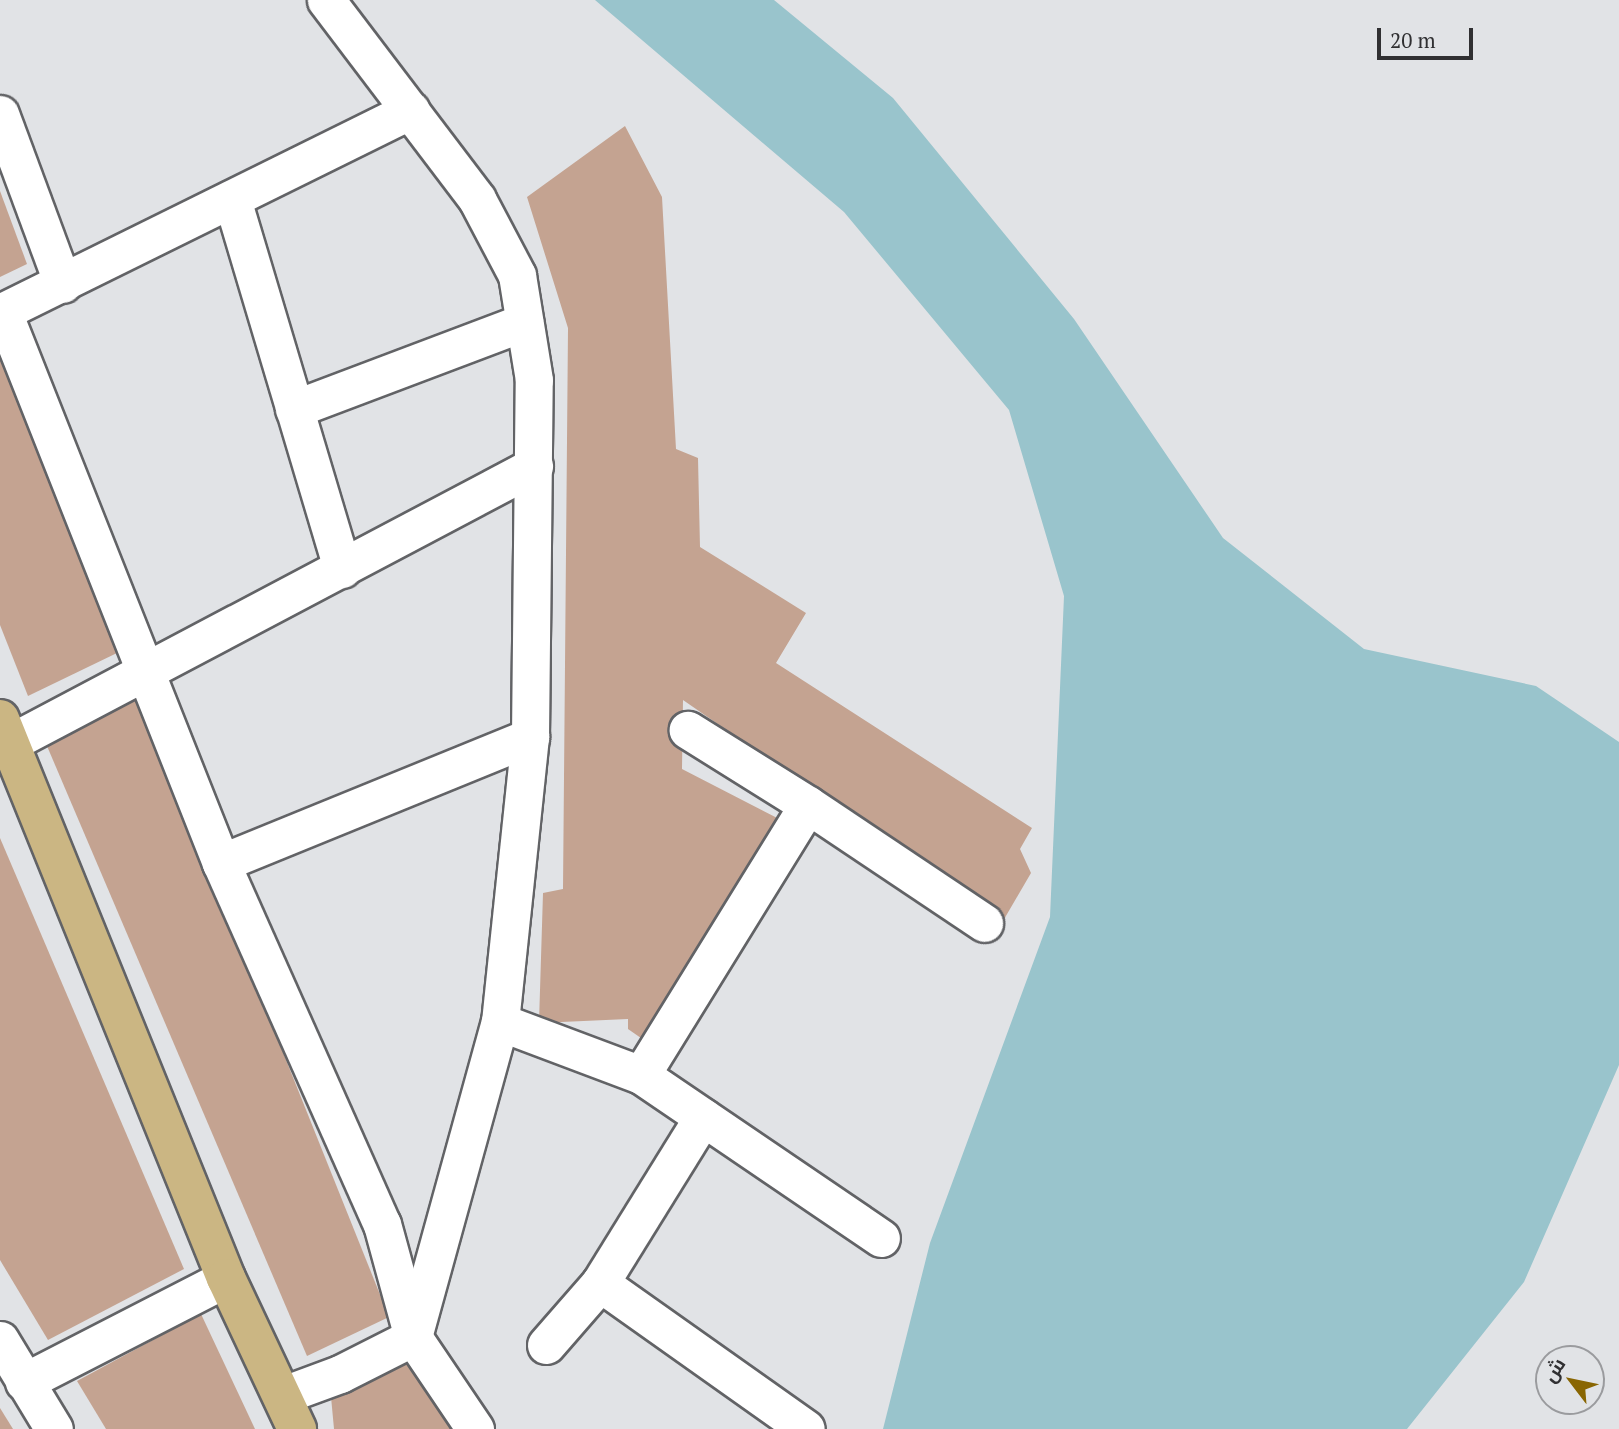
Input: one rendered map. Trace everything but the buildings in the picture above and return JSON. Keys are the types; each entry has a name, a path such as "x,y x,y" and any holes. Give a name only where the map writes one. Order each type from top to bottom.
{"main road":[{"path":"4,736 226,1278 290,1412"}],"street":[{"path":"290,1412 340,1374 413,1337 499,1022 530,737 534,380 517,275 477,199 326,0"},
{"path":"410,110 1,313 221,863 382,1224 413,1337 475,1429"},
{"path":"0,114 62,284"},
{"path":"232,199 342,569"},
{"path":"294,409 524,322"},
{"path":"4,736 144,674 534,466"},
{"path":"688,730 808,805 984,923"},
{"path":"221,863 530,737"},
{"path":"641,1075 808,805"},
{"path":"499,1022 641,1075 881,1238"},
{"path":"546,1345 600,1283 703,1117"},
{"path":"24,1382 226,1278"},
{"path":"600,1283 806,1429"},
{"path":"0,1340 54,1429"}],"water":[{"path":"595,0 774,0 893,98 1074,319 1223,538 1364,649 1536,686 1619,742 1619,1065 1524,1282 1407,1429 883,1429 930,1243 1050,917 1064,596 1009,410 844,212"}]}
